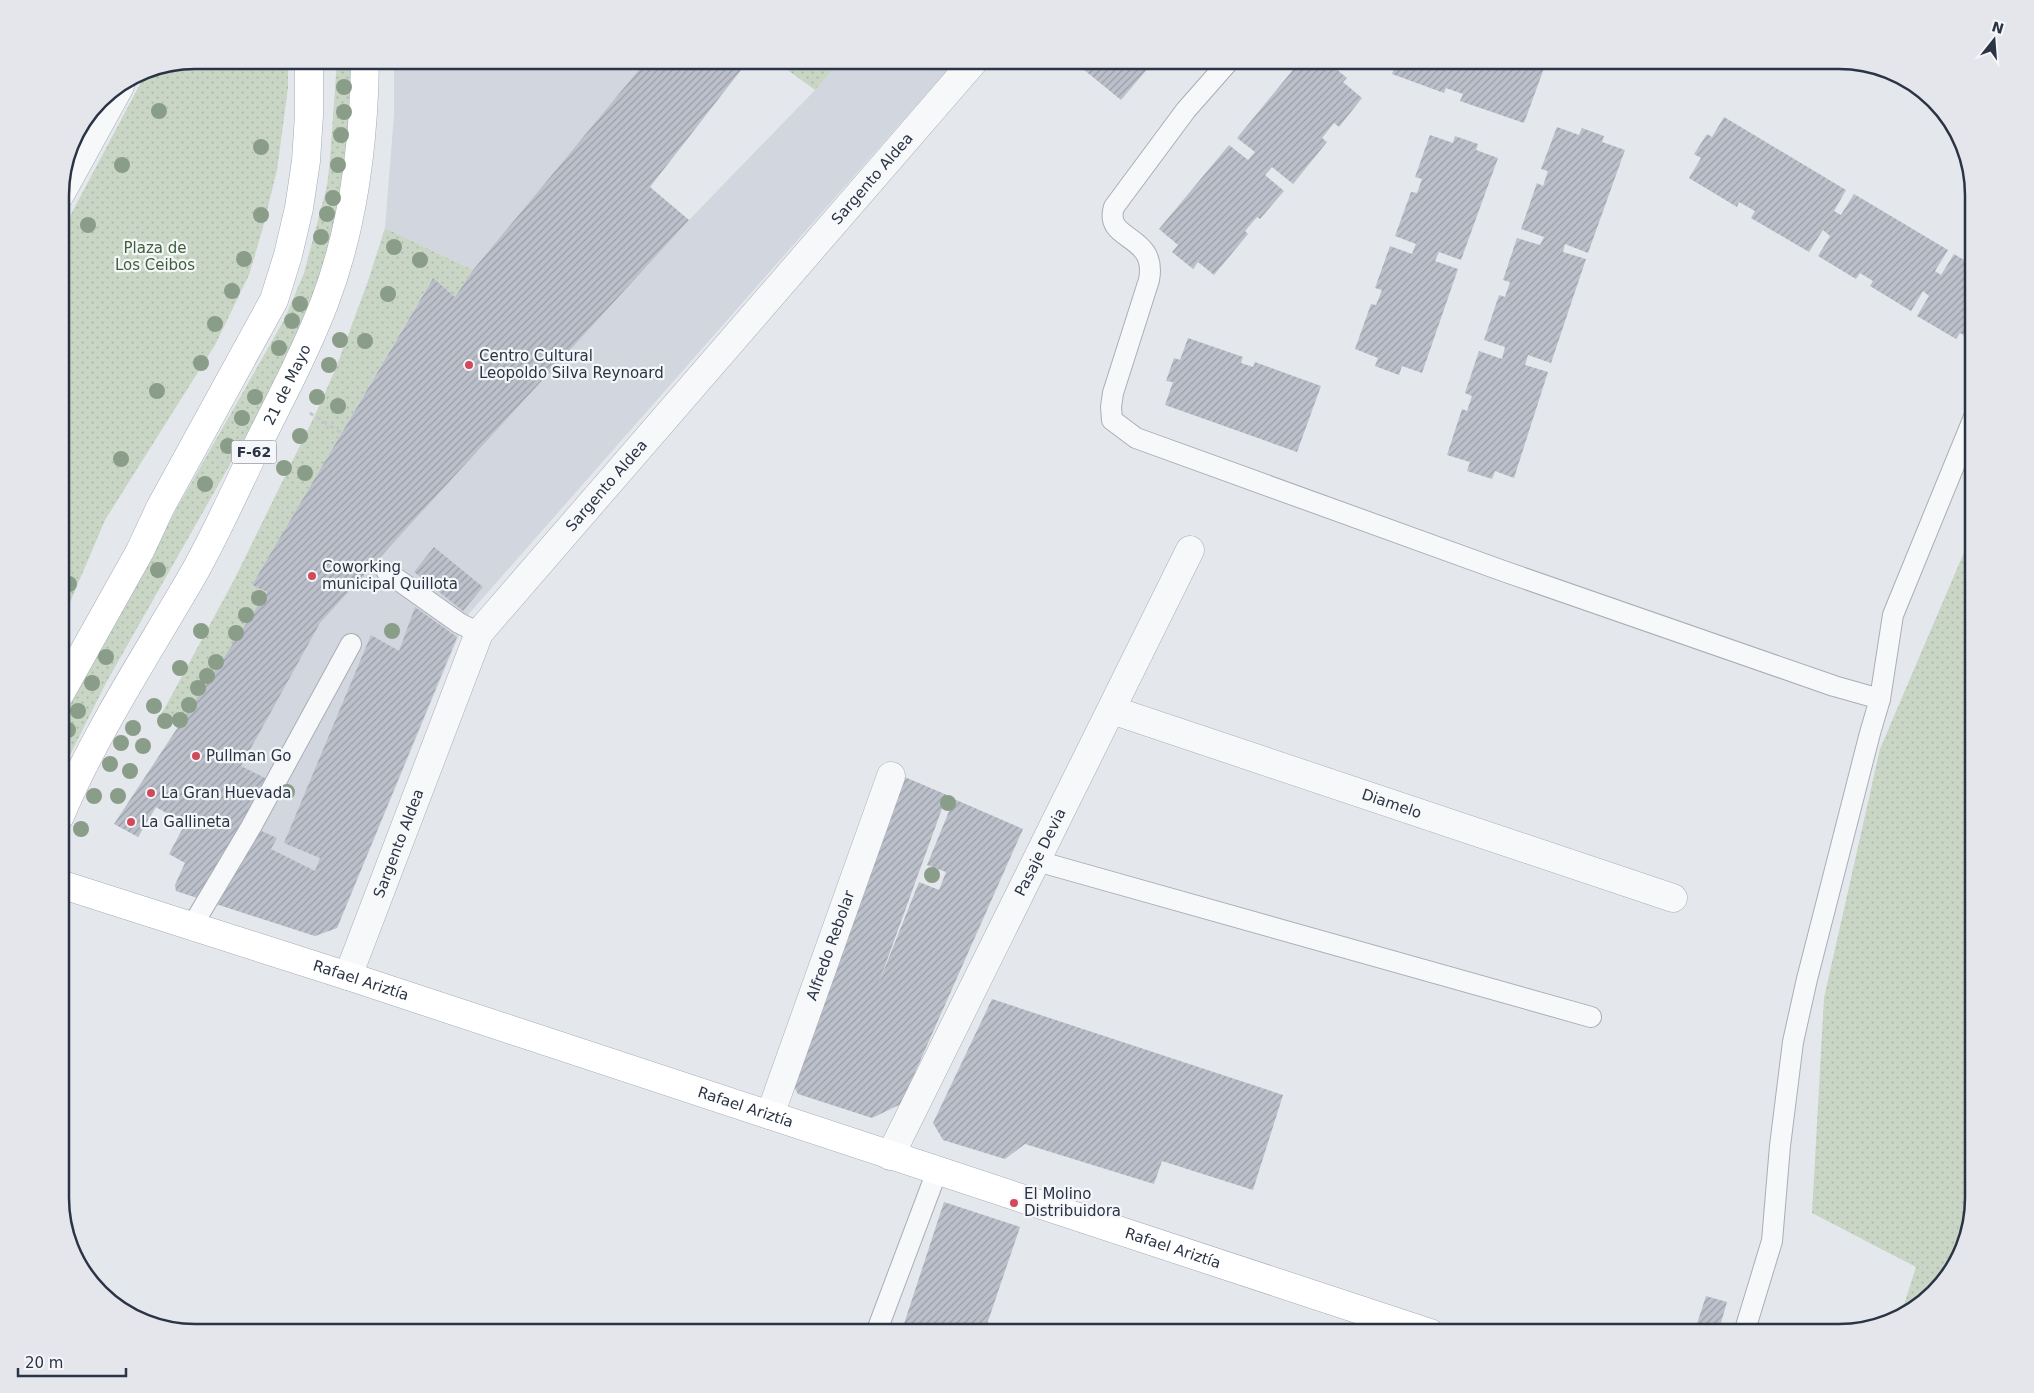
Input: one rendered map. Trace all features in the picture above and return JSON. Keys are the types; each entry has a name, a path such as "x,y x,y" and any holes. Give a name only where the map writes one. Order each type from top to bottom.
{"main road":[{"path":"69,678 140,551 160,508 274,300 288,255 299,208 306,161 309,116 309,69"},
{"name":"21 de Mayo","path":"69,798 109,717 195,571 305,349 321,310 342,246 352,205 360,156 364,107 364,69"},
{"name":"Rafael Ariztía","path":"69,887 348,976 1403,1324"}],"street":[{"name":"Sargento Aldea","path":"348,976 479,632 967,69"},
{"path":"70,176 113,100"},
{"name":"Pasaje Devia","path":"890,1156 1190,550"},
{"name":"Diamelo","path":"1112,710 1672,898"},
{"name":"Alfredo Rebolar","path":"770,1115 891,776"}],"lane":[{"path":"1222,69 1186,110 1114,207 1112,215 1114,223 1119,230 1143,249 1149,256 1151,265 1149,280 1113,393 1112,420 1136,438 1163,448 1506,572 1834,686 1880,699"},
{"path":"1747,1324 1772,1241 1780,1146 1793,1042 1867,742 1880,699 1893,615 1965,439"},
{"path":"388,572 458,623 479,632"},
{"path":"192,926 251,827 351,644"},
{"path":"1037,861 1591,1017"},
{"path":"879,1324 937,1171"}],"path":[{"path":"283,394 342,434"}],"shaded area":[{"path":"394,69 640,69 473,270 385,228 394,115"},
{"path":"833,69 948,69 467,616 337,928 315,936 176,891 175,885 185,863 320,623 689,220"}],"green space":[{"name":"Plaza de Los Ceibos","path":"288,69 288,88 277,170 249,275 215,345 105,520 69,605 69,218 142,80 162,73 178,70"},
{"path":"336,69 354,69 352,147 328,258 295,337 258,415 107,681 69,757 69,702 79,680 284,320 304,273 327,186"},
{"path":"786,69 833,69 815,90"},
{"path":"385,228 473,270 455,297 432,279 252,585 267,592 179,726 161,715 234,580 315,415 336,368"},
{"path":"1965,550 1964,1215 1956,1247 1944,1268 1928,1287 1904,1306 1916,1267 1812,1213 1824,998 1880,749"}],"building":[{"path":"640,69 741,70 650,187 689,220 320,623 241,766 267,779 242,822 277,838 271,849 315,871 320,858 284,843 371,635 399,651 415,607 457,637 337,928 315,936 176,891 175,885 185,863 169,854 185,824 156,807 138,837 114,824 267,592 252,585 433,278 455,297 473,270"},
{"path":"1083,69 1147,69 1121,100"},
{"path":"1294,69 1336,69 1347,78 1343,82 1362,98 1339,127 1334,123 1322,138 1327,142 1293,184 1272,167 1265,175 1284,191 1260,219 1257,217 1245,231 1248,234 1214,275 1198,262 1193,269 1172,252 1178,245 1159,229 1229,145 1248,160 1255,152 1237,138"},
{"path":"1394,69 1544,69 1524,123 1460,101 1463,94 1446,88 1444,93 1392,74"},
{"path":"1724,117 1846,190 1834,211 1841,215 1854,194 1948,250 1935,271 1941,275 1954,254 1965,261 1965,336 1960,333 1956,339 1917,316 1929,296 1923,291 1911,311 1870,286 1873,281 1860,273 1856,279 1818,256 1830,236 1823,230 1809,252 1751,218 1755,211 1739,202 1737,207 1689,178 1701,158 1694,154 1707,134 1712,137"},
{"path":"1557,127 1579,135 1582,128 1604,136 1602,142 1625,150 1588,253 1565,244 1563,252 1586,259 1551,363 1528,355 1525,365 1548,372 1514,478 1495,471 1492,479 1467,471 1470,462 1447,455 1462,409 1467,411 1472,396 1465,393 1479,351 1502,359 1505,347 1484,340 1499,295 1505,297 1510,282 1503,280 1517,238 1540,245 1544,237 1521,229 1537,183 1543,186 1548,171 1541,169"},
{"path":"1430,135 1453,143 1455,136 1478,144 1476,150 1498,158 1461,260 1439,252 1435,261 1458,269 1422,373 1402,366 1399,375 1375,366 1378,358 1355,349 1371,304 1376,305 1382,290 1375,288 1390,246 1412,254 1416,244 1395,236 1411,192 1417,193 1422,179 1415,177"},
{"path":"1188,338 1243,357 1241,363 1253,367 1255,362 1321,386 1297,452 1165,405 1173,382 1166,381 1174,358 1180,360"},
{"path":"434,547 483,587 463,611 414,572"},
{"path":"900,775 947,795 878,985 919,882 939,890 946,872 927,865 954,799 1023,829 901,1104 872,1118 798,1094 789,1078"},
{"path":"992,999 1283,1095 1253,1190 1162,1161 1154,1184 1025,1144 1005,1159 943,1140 933,1123"},
{"path":"944,1202 1020,1227 987,1324 904,1324"},
{"path":"1706,1296 1727,1302 1721,1324 1697,1324"}],"place":[{"name":"Centro Cultural Leopoldo Silva Reynoard","path":"469,365"},
{"name":"Coworking municipal Quillota","path":"312,576"},
{"name":"Pullman Go","path":"196,756"},
{"name":"La Gran Huevada","path":"151,793"},
{"name":"La Gallineta","path":"131,822"},
{"name":"El Molino Distribuidora","path":"1014,1203"}]}
